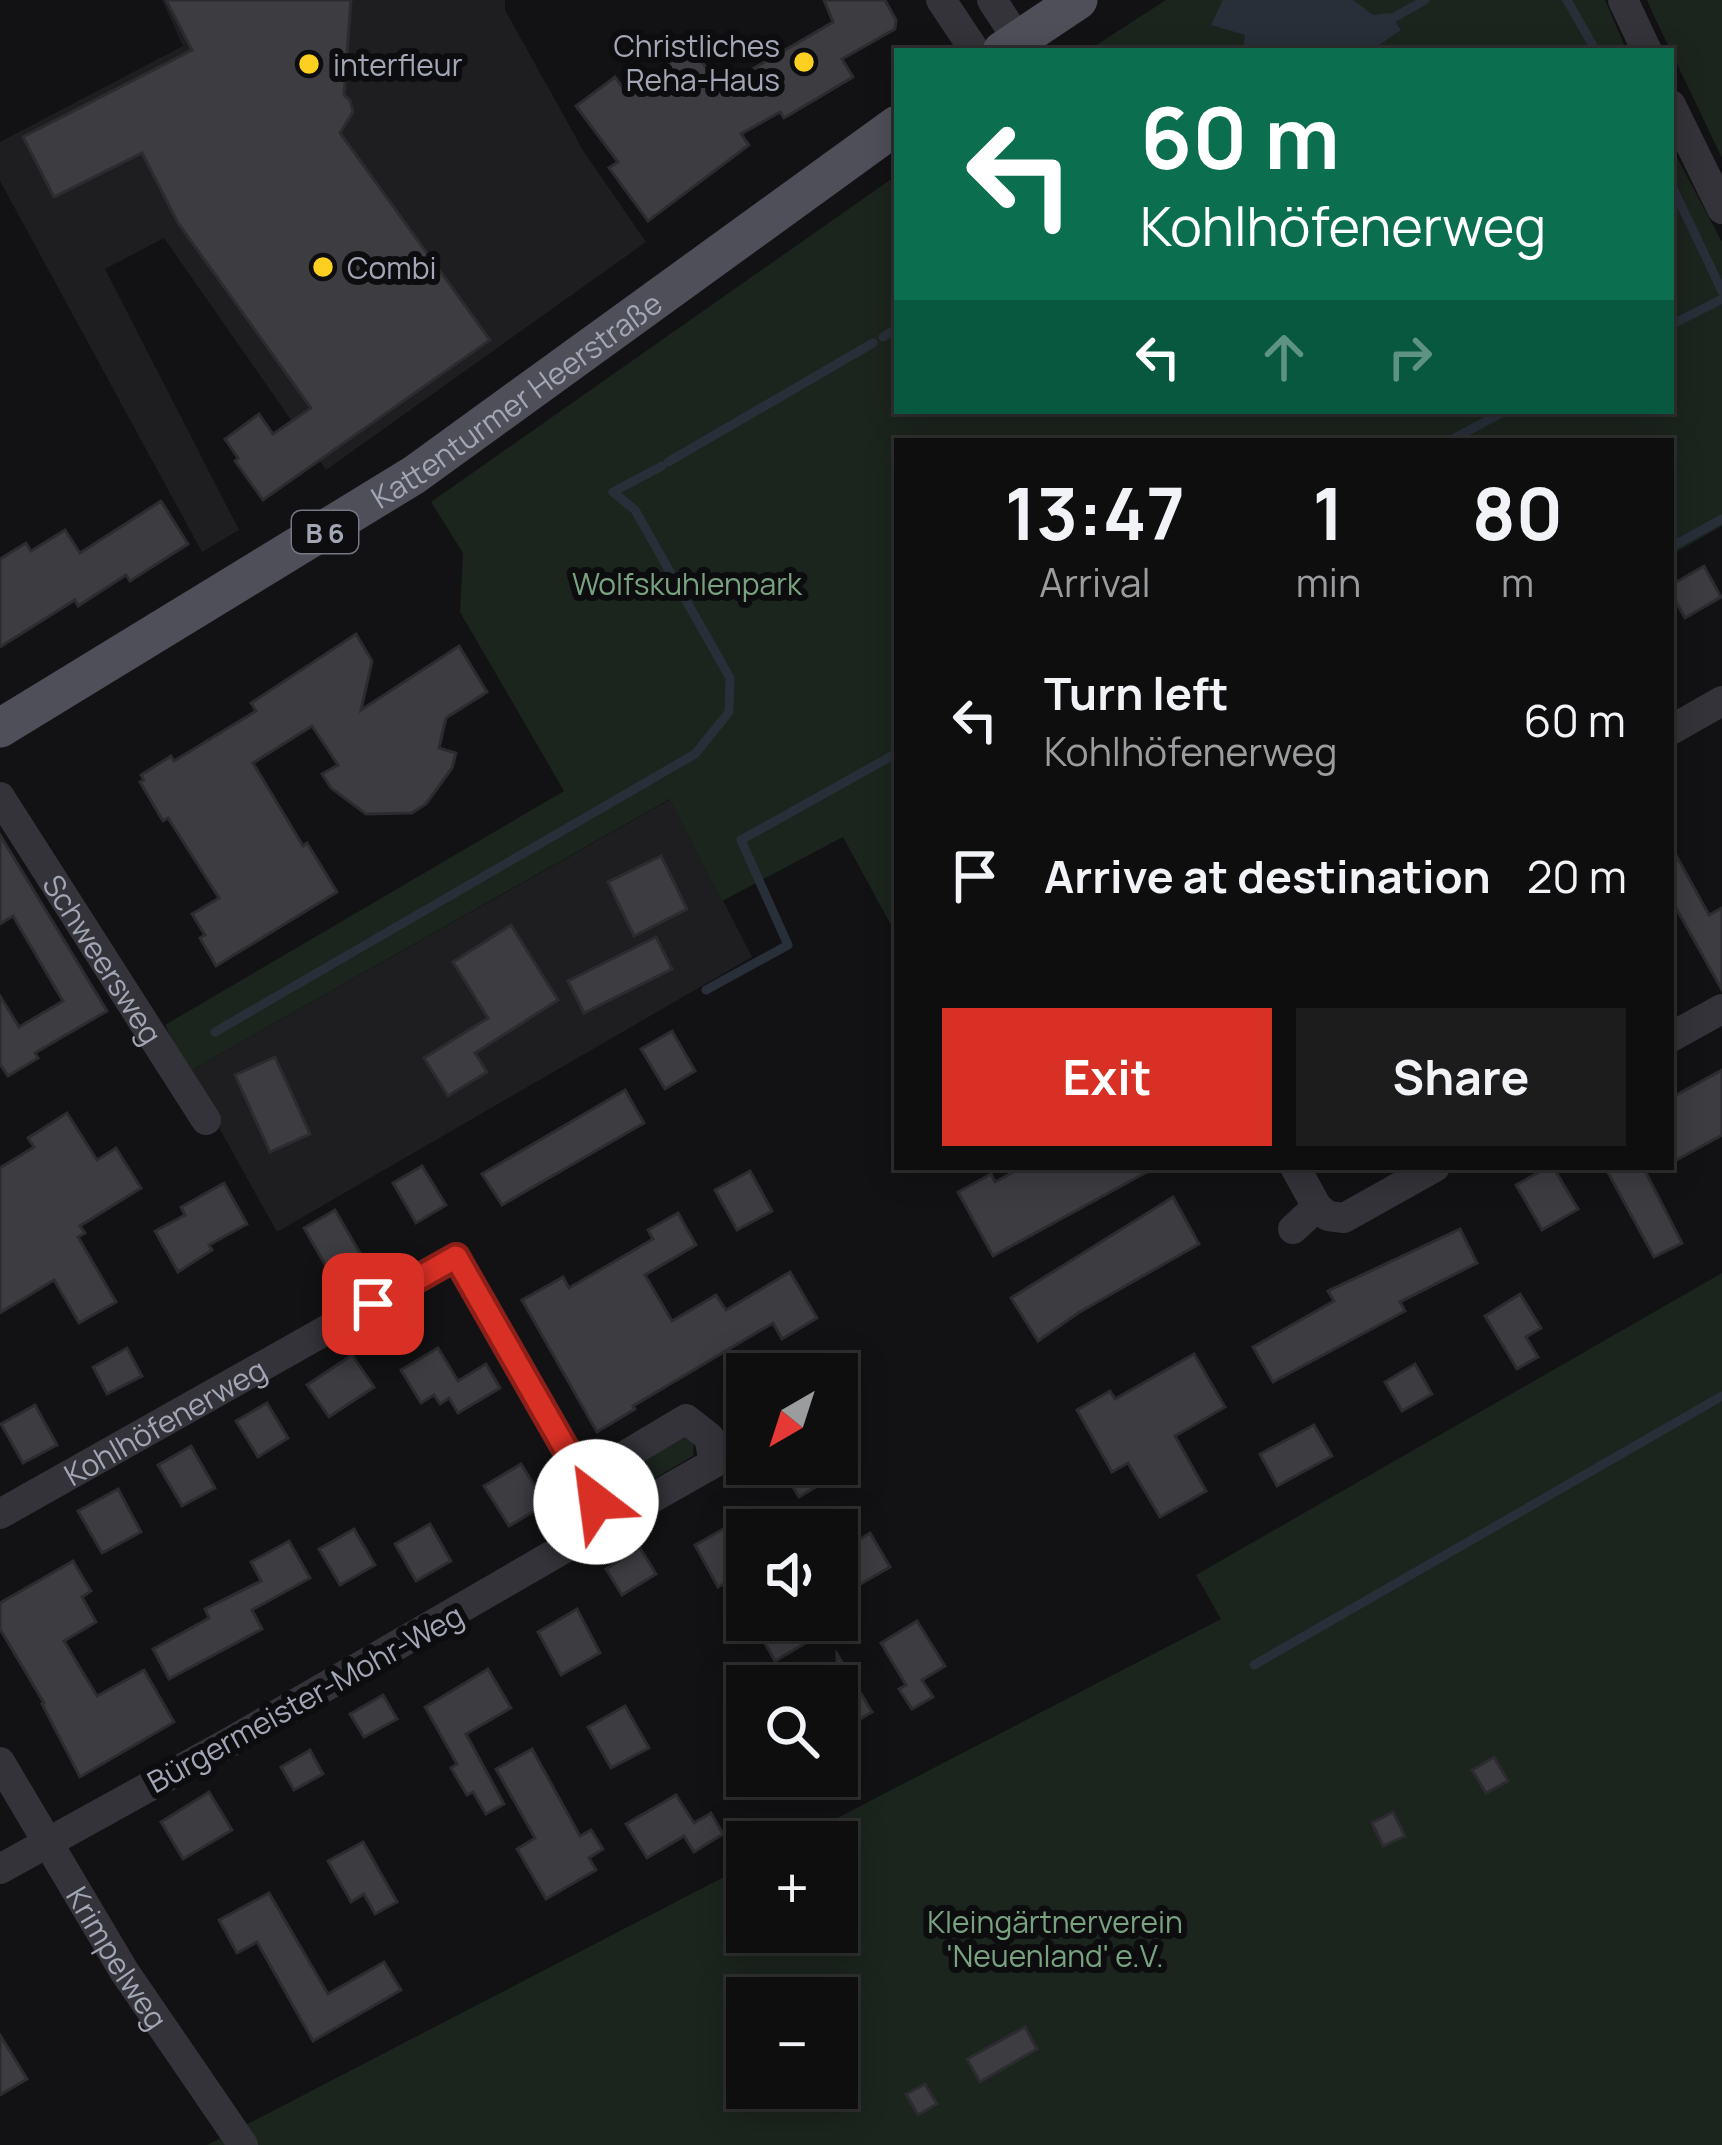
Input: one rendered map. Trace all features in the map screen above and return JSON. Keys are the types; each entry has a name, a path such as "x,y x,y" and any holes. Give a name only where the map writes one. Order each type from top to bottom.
{"main road":[{"path":"1010,45 1078,0"},
{"name":"Kattenturmer Heerstraße","path":"0,728 414,476 894,127"}],"street":[{"path":"941,0 973,48"},
{"path":"992,0 1010,45"},
{"path":"1623,0 1646,48"},
{"path":"1674,110 1722,209"},
{"path":"1674,728 1722,701"},
{"name":"Schweersweg","path":"0,796 206,1120"},
{"path":"1674,1035 1722,1009"},
{"path":"1297,1170 1317,1207 1328,1216 1344,1218 1430,1170"},
{"path":"1293,1229 1317,1207"},
{"name":"Kohlhöfenerweg","path":"0,1514 456,1257 584,1480"},
{"name":"Bürgermeister-Mohr-Weg","path":"0,1868 228,1743 714,1463 709,1437 686,1419 584,1480"},
{"path":"584,1480 608,1523"},
{"name":"Krimpelweg","path":"0,1762 124,1971 243,2145"}],"shaded area":[{"path":"162,0 505,0 505,10 584,152 646,242 326,470 164,238 105,269 239,530 202,552 0,181 0,142 183,46"},
{"path":"1223,0 1353,0 1373,15 1389,13 1401,30 1374,48 1243,48 1245,35 1211,25"},
{"path":"671,799 752,957 277,1232 188,1072"}],"green space":[{"path":"1166,0 1605,0 1626,48 1092,48"},
{"path":"1647,0 1722,0 1722,158 1674,58 1674,48 1669,48"},
{"name":"Wolfskuhlenpark","path":"1674,152 1722,242 1722,526 1674,553 1674,438 894,438 894,930 843,837 722,901 670,799 188,1072 165,1025 564,791 460,612 463,553 431,502 894,177 894,414 1674,414"},
{"name":"Kleingärtnerverein 'Neuenland' e.V.","path":"1722,1273 1722,2145 207,2145 726,1876 726,1953 858,1953 858,1821 831,1821 1221,1619 1196,1575"},
{"path":"683,1435 694,1443 693,1456 624,1496 613,1476"}],"building":[{"name":"Combi","path":"166,0 351,0 344,95 353,112 340,133 490,340 263,500 225,439 259,414 273,434 311,408 178,223 142,153 54,197 23,137 192,50"},
{"path":"824,0 885,0 896,20 895,29 842,59 853,77 784,118 780,112 741,134 749,145 648,221 609,168 618,162 576,106 615,77 626,92 692,47 720,88 833,22"},
{"path":"161,501 188,544 130,581 126,575 78,606 75,600 0,647 0,559 26,543 31,551 65,530 80,553"},
{"path":"1704,566 1721,597 1685,618 1674,598 1674,583"},
{"path":"356,634 372,661 361,710 459,646 487,692 446,718 439,748 456,753 452,768 426,804 412,813 366,814 331,788 322,774 338,765 312,726 253,763 337,892 216,966 192,914 219,898 168,818 163,821 140,782 144,780 141,775 171,756 174,761 256,711 251,703"},
{"path":"0,835 107,1011 35,1053 38,1058 8,1076 0,1064 0,996 19,1027 63,1001 13,916 0,924"},
{"path":"1674,851 1709,915 1722,908 1722,990 1674,904"},
{"path":"661,856 687,909 634,936 608,882"},
{"path":"511,925 558,1000 475,1053 487,1072 448,1096 424,1058 488,1018 453,962"},
{"path":"656,937 672,969 584,1013 568,981"},
{"path":"672,1031 695,1071 665,1089 641,1049"},
{"path":"275,1057 310,1134 270,1152 235,1075"},
{"path":"1722,1070 1722,1135 1674,1161 1674,1096"},
{"path":"625,1090 644,1123 502,1205 482,1174"},
{"path":"67,1113 97,1160 116,1148 141,1188 80,1226 85,1233 78,1237 116,1302 79,1323 54,1280 0,1313 0,1168 34,1147 28,1138"},
{"path":"422,1166 446,1205 416,1223 393,1183"},
{"path":"1017,1170 1151,1170 993,1256 958,1192 991,1174 995,1182"},
{"path":"1543,1170 1555,1170 1578,1209 1542,1230 1516,1185"},
{"path":"1607,1170 1645,1170 1682,1243 1654,1257"},
{"path":"750,1171 772,1211 737,1230 715,1190"},
{"path":"224,1183 247,1224 209,1245 212,1250 178,1272 155,1231 185,1215 181,1207"},
{"path":"1173,1197 1199,1244 1038,1341 1011,1298"},
{"path":"335,1210 361,1255 330,1273 304,1228"},
{"path":"678,1213 696,1245 645,1275 672,1321 716,1295 726,1310 790,1272 817,1318 782,1339 773,1323 597,1432 522,1300 563,1277 569,1288 653,1239 648,1230"},
{"path":"1460,1229 1477,1263 1400,1302 1405,1311 1273,1382 1253,1347 1334,1301 1328,1291"},
{"path":"1520,1294 1541,1328 1526,1337 1538,1357 1517,1369 1485,1316"},
{"path":"127,1348 142,1376 107,1394 93,1367"},
{"path":"438,1348 458,1381 486,1364 500,1388 458,1413 449,1398 440,1404 434,1395 421,1403 401,1370"},
{"path":"1194,1354 1225,1407 1175,1436 1206,1491 1160,1517 1128,1463 1112,1472 1077,1410 1110,1391 1115,1399"},
{"path":"352,1355 374,1387 329,1417 307,1385"},
{"path":"1415,1364 1432,1394 1402,1411 1385,1382"},
{"path":"267,1403 288,1438 258,1457 236,1421"},
{"path":"35,1405 57,1445 23,1463 1,1424"},
{"path":"1314,1425 1332,1456 1277,1486 1260,1454"},
{"path":"191,1446 215,1488 182,1506 158,1465"},
{"path":"521,1464 546,1504 509,1526 484,1486"},
{"path":"792,1485 819,1485 799,1497"},
{"path":"118,1489 141,1532 102,1553 78,1511"},
{"path":"430,1524 451,1561 416,1581 395,1544"},
{"path":"726,1528 726,1583 718,1587 695,1545"},
{"path":"354,1529 375,1565 340,1585 319,1549"},
{"path":"870,1533 890,1567 858,1586 858,1540"},
{"path":"289,1541 310,1578 252,1610 262,1629 169,1679 153,1649 209,1618 205,1609 261,1581 251,1562"},
{"path":"640,1548 656,1574 622,1595 606,1569"},
{"path":"73,1561 91,1591 82,1597 96,1622 64,1641 97,1696 144,1670 174,1722 80,1777 0,1629 0,1603"},
{"path":"577,1609 600,1653 561,1675 538,1632"},
{"path":"917,1621 945,1666 922,1680 933,1697 912,1709 899,1689 906,1685 881,1643"},
{"path":"764,1641 809,1641 775,1661"},
{"path":"488,1669 511,1708 466,1734 504,1804 486,1814 473,1792 467,1795 451,1768 457,1764 425,1707"},
{"path":"858,1689 872,1712 858,1720"},
{"path":"383,1695 397,1719 364,1737 350,1714"},
{"path":"625,1706 649,1748 611,1768 588,1727"},
{"path":"532,1749 580,1836 591,1830 603,1849 589,1858 596,1870 546,1899 517,1849 535,1838 496,1769"},
{"path":"310,1750 323,1774 294,1790 281,1767"},
{"path":"1494,1757 1508,1781 1486,1793 1472,1770"},
{"path":"209,1792 232,1830 183,1859 161,1822"},
{"path":"676,1795 694,1823 711,1813 723,1834 694,1852 684,1836 647,1858 626,1824"},
{"path":"1393,1812 1405,1836 1383,1846 1372,1823"},
{"path":"363,1842 397,1902 375,1914 364,1894 351,1902 328,1861"},
{"path":"269,1893 328,1994 384,1962 401,1990 313,2041 257,1942 237,1953 219,1920"},
{"path":"1025,2027 1037,2049 980,2082 967,2059"},
{"path":"0,2035 27,2079 0,2095"},
{"path":"925,2084 937,2104 918,2115 906,2094"}],"waterway":[{"path":"1382,24 1425,0"},
{"path":"1567,0 1594,48"},
{"path":"1674,190 1722,291"},
{"path":"1674,323 1722,299"},
{"path":"883,337 894,330"},
{"path":"668,462 873,343"},
{"path":"1455,438 1499,414"},
{"path":"215,1032 695,754 729,712 730,678 635,510 613,492 662,466"},
{"path":"1674,545 1722,519"},
{"path":"706,990 788,945 741,840 894,755"},
{"path":"1254,1665 1722,1396"}],"place":[{"name":"Christliches Reha-Haus","path":"804,62"},
{"name":"interfleur","path":"309,64"},
{"name":"Combi","path":"323,267"}],"route":[{"path":"373,1304 456,1257 596,1502"}]}
